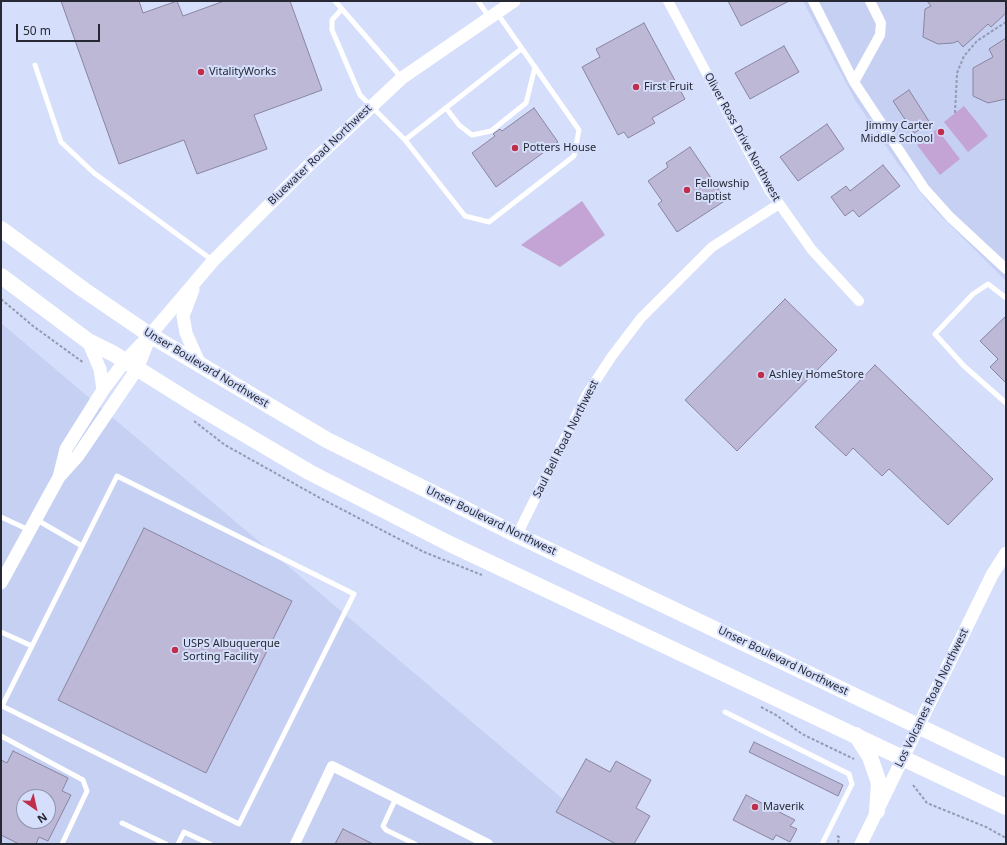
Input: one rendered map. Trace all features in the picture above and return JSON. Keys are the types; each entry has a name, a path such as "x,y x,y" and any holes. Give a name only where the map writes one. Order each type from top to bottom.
{"main road":[{"name":"Unser Boulevard Northwest","path":"1,229 77,286 150,335 201,367 327,440 517,534 1006,768"},
{"path":"1,276 88,341 131,365 309,472 448,543 1006,807"},
{"path":"856,735 870,757 878,784 877,811"}],"street":[{"name":"Bluewater Road Northwest","path":"1,583 59,478 77,457 150,335 213,261 266,207 402,78 514,1"},
{"name":"Oliver Ross Drive Northwest","path":"668,1 768,188 812,250 859,301"},
{"path":"813,1 854,82 924,188 950,217 1006,269"},
{"path":"854,82 880,35 880,23 870,1"},
{"name":"Saul Bell Road Northwest","path":"517,534 586,394 612,356 641,318 712,247 779,204"},
{"path":"196,282 183,316 186,333 201,367"},
{"path":"88,341 100,369 103,390"},
{"name":"Bluewater Road Northwest","path":"59,478 66,449 103,390 131,365"},
{"name":"Los Volcanes Road Northwest","path":"861,844 902,757 919,726 992,575 1006,553"},
{"path":"294,844 332,766 488,844"}],"lane":[{"path":"335,1 402,78"},
{"path":"342,9 332,20 332,30 360,95 405,140 465,216 489,222 574,156 579,130 521,49 493,15 478,1"},
{"path":"405,140 521,49"},
{"path":"35,65 61,142 94,172 213,261"},
{"path":"446,108 459,125 472,135 491,131 526,103 535,67"},
{"path":"1006,298 988,284 972,294 935,334 964,366 1006,403"},
{"path":"117,476 354,594 239,824 2,706 82,546 117,476"},
{"path":"1,517 33,525 82,546"},
{"path":"1,632 32,646"},
{"path":"725,712 849,774 852,784 822,844"},
{"path":"1,736 83,780 87,791 62,844"},
{"path":"396,798 383,826 386,830 415,844"},
{"path":"122,823 166,844"},
{"path":"178,844 184,832 210,844"}],"path":[{"path":"955,113 957,72 964,56 977,41 1006,22"},
{"path":"1,299 33,326 88,366"},
{"path":"913,785 927,803 986,827 1006,838"},
{"path":"837,836 839,837 838,844"}],"shaded area":[{"name":"Jimmy Carter Middle School","path":"803,1 1006,1 1006,281 934,209 898,164 855,100"},
{"path":"964,106 988,136 968,152 944,122"},
{"path":"937,129 960,159 940,175 917,145"},
{"path":"582,201 605,235 560,267 521,245"},
{"path":"1,323 616,844 1,844"}],"building":[{"name":"VitalityWorks","path":"61,1 139,1 143,13 177,1 183,16 224,1 290,1 322,90 254,115 267,149 197,174 184,140 119,164"},
{"path":"728,1 789,1 741,26"},
{"path":"927,1 1006,1 1006,13 991,27 988,24 963,47 958,41 953,43 938,44 923,37 925,9 931,6"},
{"name":"First Fruit","path":"644,23 685,99 652,118 655,123 628,138 624,132 618,135 582,67 600,57 596,49"},
{"path":"1006,38 1006,99 988,103 973,96 973,68 993,57 989,49"},
{"path":"784,46 799,72 750,99 735,73"},
{"path":"909,90 930,123 914,133 893,101"},
{"name":"Potters House","path":"534,108 558,142 496,187 472,153 495,136 493,134 500,129 502,131"},
{"path":"827,124 844,149 798,181 780,157"},
{"name":"Fellowship Baptist","path":"690,147 726,200 677,232 658,204 662,201 648,181 668,167 666,163"},
{"path":"883,165 900,186 859,217 853,210 845,216 831,197 846,186 850,191"},
{"name":"Ashley HomeStore","path":"785,299 837,350 737,451 685,400"},
{"path":"1006,316 1006,383 990,367 998,359 980,341"},
{"path":"875,365 993,479 948,525 889,469 882,476 853,448 846,456 815,427"},
{"name":"USPS Albuquerque Sorting Facility","path":"144,528 292,601 206,773 58,700"},
{"path":"754,742 843,785 838,796 749,752"},
{"path":"13,751 68,778 62,791 71,795 56,825 56,789 16,789 16,829 54,829 48,841 39,837 36,844 19,844 1,835 1,760 7,763"},
{"path":"586,759 610,772 616,761 651,780 636,808 650,816 634,844 616,844 556,812"},
{"name":"Maverik","path":"746,795 795,820 790,826 797,829 790,842 776,835 773,840 733,820"},
{"path":"343,829 373,844 335,844"}],"place":[{"name":"VitalityWorks","path":"201,72"},
{"name":"First Fruit","path":"636,87"},
{"name":"Jimmy Carter Middle School","path":"941,132"},
{"name":"Potters House","path":"515,148"},
{"name":"Fellowship Baptist","path":"687,190"},
{"name":"Ashley HomeStore","path":"761,375"},
{"name":"USPS Albuquerque Sorting Facility","path":"175,650"},
{"name":"Maverik","path":"755,807"}]}
